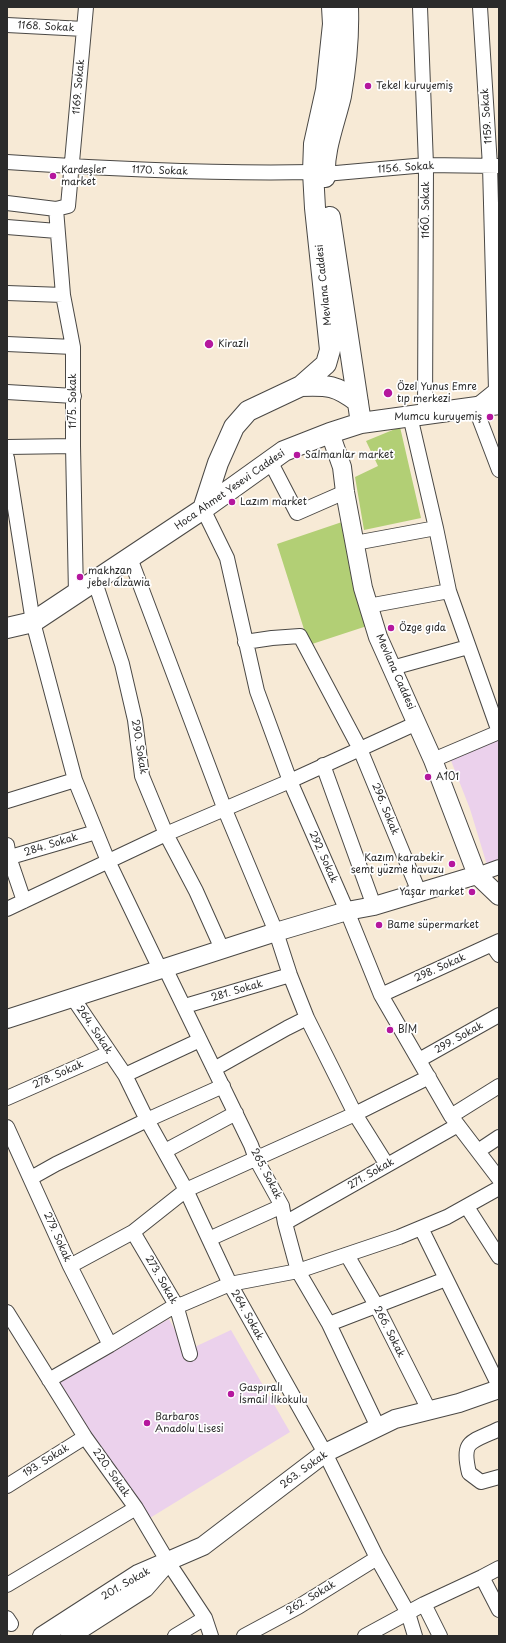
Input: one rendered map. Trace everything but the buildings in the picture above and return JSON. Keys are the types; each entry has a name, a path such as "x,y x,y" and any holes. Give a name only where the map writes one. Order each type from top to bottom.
{"main road":[{"name":"Mevlana Caddesi","path":"332,7 333,24 326,90 314,144 319,173 327,199 361,423"},
{"name":"Mevlana Caddesi","path":"203,509 223,452 234,428 248,411 301,386 326,364 330,350 315,208 319,173 326,157 341,95 349,27 348,7"},
{"path":"301,386 325,385 345,392 358,402"},
{"name":"Hoca Ahmet Yesevi Caddesi","path":"7,628 33,622 203,509 284,451 361,423 499,404"},
{"path":"223,452 226,466 237,477 246,478"}],"street":[{"name":"1169. Sokak","path":"56,209 68,206 86,7"},
{"name":"1160. Sokak","path":"420,7 426,165 417,415 436,528 449,591 499,732"},
{"name":"1159. Sokak","path":"475,407 496,390 495,166 480,7"},
{"name":"1168. Sokak","path":"7,25 84,29"},
{"name":"1170. Sokak","path":"7,162 233,173 319,173"},
{"name":"1156. Sokak","path":"319,173 426,165 495,166"},
{"path":"7,203 56,209"},
{"name":"1175. Sokak","path":"56,209 63,295 73,348 76,594"},
{"path":"7,227 57,231"},
{"path":"7,293 63,295"},
{"path":"7,344 73,348"},
{"path":"7,392 74,396"},
{"path":"475,407 499,470"},
{"name":"Mevlana Caddesi","path":"330,433 342,467 345,492 368,606 378,637 433,760 477,874 499,896"},
{"path":"7,447 73,446"},
{"name":"265. Sokak","path":"7,458 33,622 75,780 108,861 163,968 185,1006 214,1070 236,1113 256,1159 282,1206 298,1271 329,1324 378,1428"},
{"path":"270,461 297,513 345,492"},
{"name":"292. Sokak","path":"203,509 227,558 257,691 290,781 347,911 381,995 454,1121 499,1179"},
{"path":"355,543 436,528"},
{"path":"130,558 225,810 276,932 290,975 307,1018 355,1114 387,1165"},
{"name":"290. Sokak","path":"95,582 122,664 135,720 142,776 166,834 196,891 222,949"},
{"path":"368,606 449,591"},
{"name":"296. Sokak","path":"245,642 300,636 360,749 419,892"},
{"path":"392,668 468,647"},
{"path":"7,909 166,834 225,810 417,723"},
{"path":"433,760 499,732"},
{"path":"322,765 374,906"},
{"path":"7,801 75,780"},
{"name":"284. Sokak","path":"8,854 96,832"},
{"path":"8,854 24,900"},
{"path":"7,1019 276,932 347,911 374,906 499,867"},
{"name":"298. Sokak","path":"381,995 497,947"},
{"name":"281. Sokak","path":"185,1006 290,975"},
{"name":"264. Sokak","path":"73,998 124,1075 186,1190 230,1284 325,1453 377,1558 408,1613 415,1636"},
{"name":"299. Sokak","path":"418,1060 499,1016"},
{"path":"214,1070 307,1018"},
{"path":"124,1075 200,1040"},
{"name":"278. Sokak","path":"7,1098 109,1053"},
{"path":"70,1266 133,1232 186,1190 355,1114 429,1077"},
{"path":"31,1178 56,1164 147,1120 222,1086"},
{"name":"271. Sokak","path":"285,1223 387,1165 454,1121 499,1086"},
{"path":"164,1151 236,1113"},
{"name":"279. Sokak","path":"7,1127 70,1266 110,1345"},
{"path":"478,1151 499,1137"},
{"path":"49,1380 176,1305 183,1304 230,1284 298,1271 399,1237 467,1207 499,1188"},
{"path":"209,1239 282,1206"},
{"path":"467,1207 499,1257"},
{"path":"421,1228 499,1387"},
{"name":"273. Sokak","path":"133,1232 176,1305 190,1354"},
{"name":"266. Sokak","path":"347,1255 376,1305 429,1410"},
{"path":"329,1324 446,1279"},
{"name":"220. Sokak","path":"7,1312 85,1437 136,1508 168,1562 205,1618 211,1636"},
{"name":"263. Sokak","path":"168,1562 203,1546 325,1453 395,1419 459,1403 499,1387"},
{"path":"499,1429 470,1444 465,1450 469,1473 482,1482 499,1477"},
{"name":"193. Sokak","path":"7,1486 85,1437"},
{"path":"7,1585 136,1508"},
{"name":"262. Sokak","path":"244,1636 298,1607 377,1558"},
{"name":"201. Sokak","path":"42,1636 138,1574 168,1562"},
{"name":"201. Sokak","path":"70,1636 145,1588 168,1562"},
{"path":"365,1636 424,1604 499,1568"},
{"path":"482,1577 499,1610"},
{"path":"424,1604 440,1636"},
{"path":"175,1636 205,1618"}],"shaded area":[{"path":"499,739 499,861 487,865 470,809 450,758"},
{"name":"Barbaros Anadolu Lisesi","path":"169,1319 186,1351 231,1330 290,1432 145,1521 56,1380"}],"green space":[{"path":"400,427 421,518 364,530 355,477 378,466 366,441"},
{"path":"342,522 367,626 309,645 277,544"}],"place":[{"name":"Tekel kuruyemiş","path":"368,86"},
{"name":"Kardeşler market","path":"53,176"},
{"name":"Kirazlı","path":"209,344"},
{"name":"Özel Yunus Emre tıp merkezi","path":"388,393"},
{"name":"Mumcu kuruyemiş","path":"490,417"},
{"name":"Salmanlar market","path":"297,455"},
{"name":"Lazım market","path":"232,502"},
{"name":"makhzan jebel alzawia","path":"80,577"},
{"name":"Özge gıda","path":"391,628"},
{"name":"A101","path":"428,777"},
{"name":"Kazım karabekir semt yüzme havuzu","path":"452,864"},
{"name":"Yaşar market","path":"472,892"},
{"name":"Bame süpermarket","path":"379,925"},
{"name":"BİM","path":"390,1030"},
{"name":"Gaspıralı İsmail İlkokulu","path":"231,1394"},
{"name":"Barbaros Anadolu Lisesi","path":"147,1423"}]}
